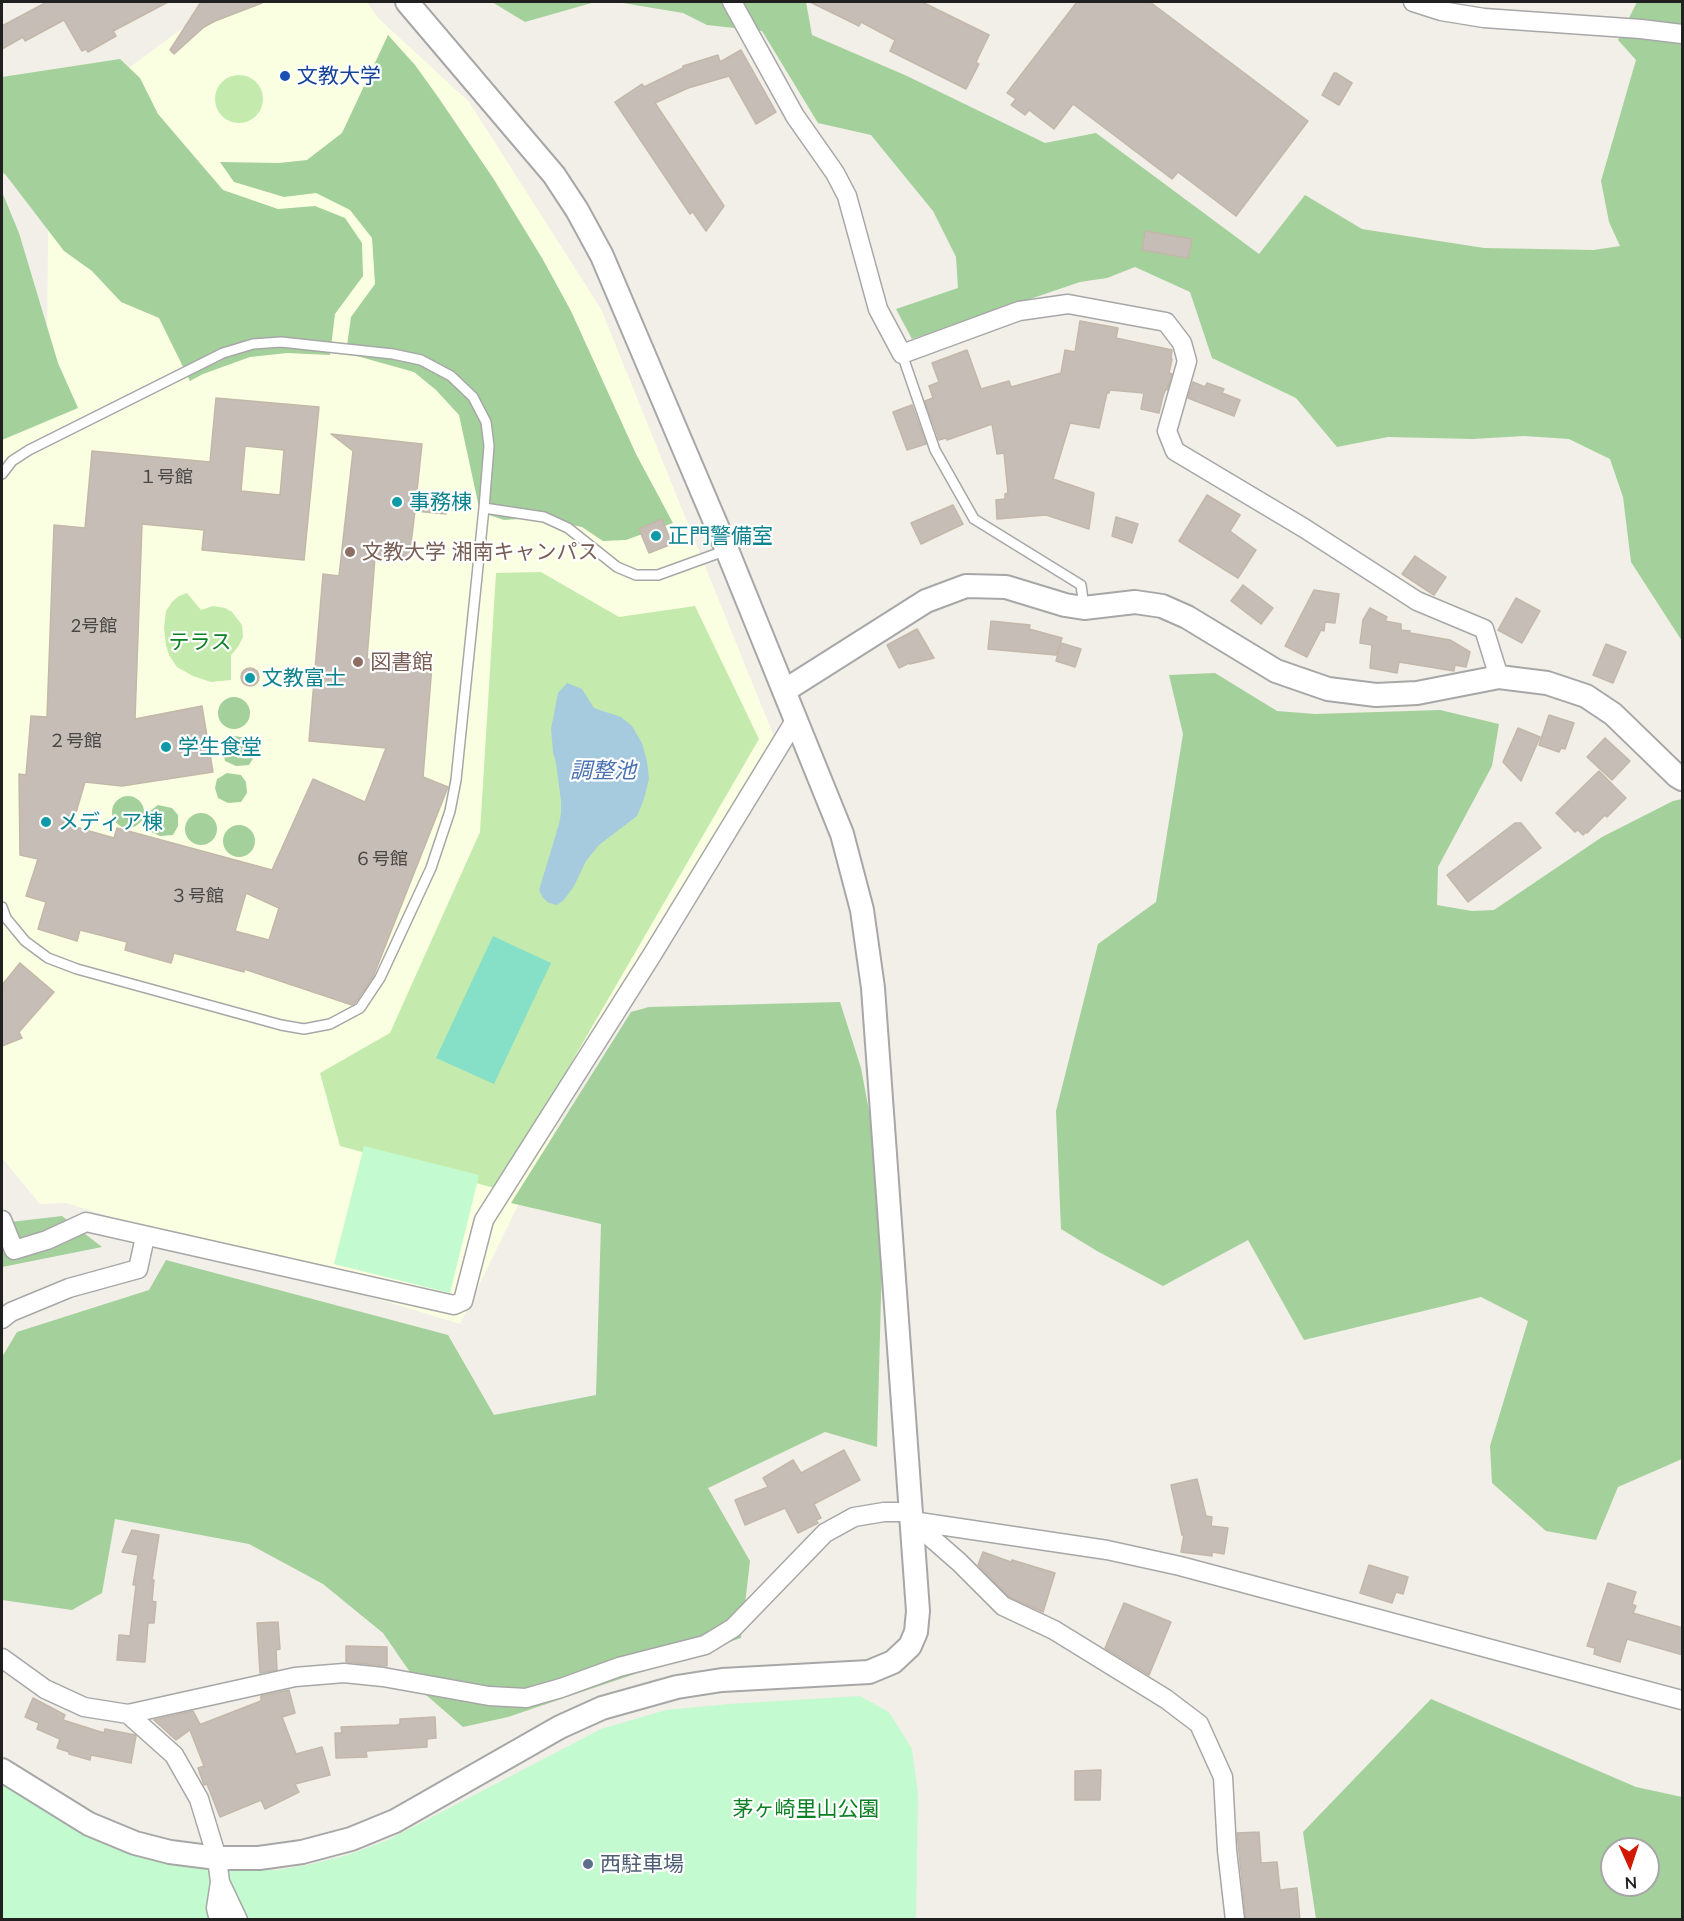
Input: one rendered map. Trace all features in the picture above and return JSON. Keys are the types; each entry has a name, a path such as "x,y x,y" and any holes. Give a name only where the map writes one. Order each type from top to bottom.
{"street":[{"path":"2,1770 89,1824 135,1843 170,1852 217,1858 259,1858 302,1852 351,1839 395,1821 560,1727 602,1708 677,1687 722,1680 869,1672 893,1662 910,1646 916,1632 918,1611 873,988 862,910 842,834 727,550 602,256 577,210 554,175 407,2"},
{"path":"732,2 795,116 835,173 847,196 878,309 902,354 1019,311 1068,304 1166,322 1182,343 1187,361 1167,431 1175,451 1304,528 1417,601 1484,628 1499,677"},
{"path":"1413,2 1484,18 1683,34"},
{"path":"784,691 926,601 966,586 1006,587 1065,605 1084,608 1135,603 1162,606 1187,617 1276,671 1328,689 1376,695 1417,693 1499,677 1547,683 1586,696 1613,714 1677,776 1683,778"},
{"path":"2,1221 14,1250 47,1240 86,1222 454,1305 463,1301 483,1220 652,956 796,719"},
{"path":"2,1318 69,1288 138,1269 145,1236"},
{"path":"2,1658 45,1689 84,1707 128,1714 295,1677 344,1673 383,1677 489,1696 526,1698 619,1667 705,1645 733,1628 825,1533 854,1517 884,1512 1107,1550 1180,1566 1683,1700"},
{"path":"911,1516 1003,1606 1054,1630 1166,1699 1199,1724 1222,1777 1235,1920"},
{"path":"128,1714 174,1755 199,1799 217,1858 220,1882 216,1908 219,1920"},
{"path":"220,1882 238,1920"}],"lane":[{"path":"2,474 12,461 29,450 223,353 253,344 281,342 393,354 421,360 451,376 472,398 486,422 489,446 456,780 450,811 431,868 380,978 360,1008 330,1024 304,1029 281,1025 77,969 48,958 25,941 6,918 2,908"},
{"path":"902,354 935,450 974,519 1080,585 1084,608"},
{"path":"484,508 544,517 568,528 617,567 636,575 658,575 727,550"}],"shaded area":[{"name":"文教大学 湘南キャンパス","path":"218,2 367,2 378,18 469,102 601,309 775,739 573,1093 460,1324 66,1203 40,1204 2,1158 2,366 47,350 49,127"}],"green space":[{"path":"492,2 595,2 525,22"},
{"path":"617,2 806,2 812,35 907,76 1045,143 1096,133 1259,254 1305,195 1362,229 1484,248 1594,250 1620,246 1609,222 1601,181 1636,60 1618,40 1637,2 1682,2 1682,641 1631,562 1623,497 1610,459 1569,439 1524,436 1472,439 1388,437 1337,447 1296,398 1212,358 1190,292 1135,267 1107,278 1080,282 912,339 896,309 958,288 956,257 933,211 871,135 818,123 762,31 707,25 683,13"},
{"path":"388,35 415,65 438,97 493,178 542,258 571,311 636,454 673,523 626,540 603,541 582,527 536,518 504,520 480,512 459,415 436,390 414,372 346,353 351,317 375,284 372,238 350,210 316,193 284,197 234,182 220,162 279,163 307,160 342,133"},
{"path":"120,59 140,78 158,114 223,190 278,209 315,206 345,218 362,243 363,276 335,314 330,355 287,353 250,357 190,381 159,318 121,302 92,271 64,251 2,173 2,77"},
{"path":"234,75 244,75 259,85 263,99 262,108 253,119 244,123 234,123 219,113 215,104 215,94 225,79"},
{"path":"2,192 19,233 58,363 78,408 2,440"},
{"path":"541,572 619,617 695,606 759,739 498,1189 340,1146 320,1073 390,1033 480,832 496,573"},
{"name":"テラス","path":"187,593 201,610 213,606 225,608 232,612 242,625 243,637 231,655 231,680 211,682 193,676 177,667 169,655 164,628 166,611 179,596"},
{"path":"1215,673 1277,711 1315,714 1440,710 1499,724 1492,766 1438,867 1437,905 1472,911 1494,910 1602,837 1673,801 1682,799 1682,1459 1618,1487 1596,1540 1546,1531 1492,1483 1490,1446 1528,1321 1481,1297 1304,1340 1248,1240 1163,1286 1061,1229 1056,1111 1098,944 1156,902 1183,734 1169,675"},
{"path":"234,697 245,702 250,713 245,724 234,729 223,724 218,713 223,702"},
{"path":"234,736 248,738 254,745 254,757 249,765 236,766 225,761 223,751 225,742"},
{"path":"227,773 241,775 246,782 247,793 241,802 228,803 218,798 215,788 217,779"},
{"path":"128,796 139,801 144,812 139,823 128,828 117,823 112,812 117,801"},
{"path":"158,805 172,808 178,815 178,826 173,835 160,836 149,831 147,821 149,812"},
{"path":"201,813 212,818 217,829 212,840 201,845 190,840 185,829 190,818"},
{"path":"239,825 250,830 255,841 250,852 239,857 228,852 223,841 228,830"},
{"path":"493,936 551,963 494,1084 436,1058"},
{"path":"840,1002 861,1068 872,1127 878,1185 882,1260 877,1447 825,1432 708,1488 750,1561 741,1638 508,1717 463,1727 425,1694 383,1633 323,1584 249,1544 115,1519 102,1593 72,1610 2,1600 2,1357 17,1332 149,1290 166,1260 448,1335 494,1415 596,1395 601,1224 511,1203 631,1012 649,1007"},
{"path":"364,1146 479,1175 450,1293 334,1264"},
{"path":"62,1216 102,1247 2,1267 2,1223"},
{"name":"茅ヶ崎里山公園","path":"860,1696 889,1712 912,1749 918,1794 916,1919 2,1919 2,1784 100,1838 209,1867 278,1870 348,1855 388,1840 601,1729 666,1710"},
{"path":"1431,1699 1636,1787 1682,1797 1682,1919 1316,1919 1303,1832"}],"water":[{"name":"調整池","path":"567,683 582,689 594,708 621,717 632,726 642,743 649,779 637,816 599,845 586,861 574,886 564,900 557,905 543,898 539,890 561,813 551,729 558,693"}],"building":[{"path":"47,2 168,2 113,31 116,36 88,52 86,49 82,51 64,20 25,41 23,37 2,49 2,26"},
{"path":"201,2 262,3 204,27 174,54 170,50"},
{"path":"810,2 922,2 989,35 976,62 979,64 966,89 890,51 895,40 861,22 859,26"},
{"path":"1077,2 1150,2 1308,121 1236,216 1178,172 1172,179 1073,104 1054,129 1029,110 1025,115 1011,105 1016,99 1007,93"},
{"path":"741,50 776,112 756,124 729,76 688,88 655,103 724,206 706,231 693,212 690,214 615,102 642,84 644,87 683,66 718,55 720,62"},
{"path":"1334,73 1352,83 1339,105 1322,95"},
{"path":"1145,231 1192,239 1188,258 1142,250"},
{"path":"1080,321 1118,328 1116,338 1172,350 1169,373 1172,374 1159,413 1141,409 1144,393 1110,390 1107,393 1099,428 1070,423 1053,479 1094,493 1089,529 1046,515 997,519 996,500 1005,499 1005,494 1008,493 1004,453 997,454 992,424 947,440 946,438 939,440 925,401 933,398 929,386 939,382 932,363 967,350 981,389 1009,381 1011,387 1061,373 1065,350 1075,352"},
{"path":"1193,382 1205,387 1207,383 1224,389 1222,393 1240,400 1234,416 1188,398"},
{"path":"216,398 319,407 304,560 202,550 204,530 142,524 135,719 202,706 213,772 122,786 85,782 72,826 114,838 117,828 272,870 313,779 365,802 386,748 309,741 323,574 339,576 353,451 331,434 422,444 417,491 448,494 446,514 415,511 409,560 375,557 367,659 432,665 423,777 448,787 373,977 352,1005 244,969 244,972 174,953 171,963 125,950 127,942 80,930 77,941 38,929 46,902 26,896 38,859 20,855 19,774 26,775 31,716 47,717 54,525 85,528 92,451 210,462","holes":["245,446 284,450 280,495 241,491","246,893 279,908 269,940 235,931"]},
{"path":"912,405 926,444 907,450 893,412"},
{"path":"1207,495 1240,515 1230,531 1256,550 1238,578 1179,541"},
{"path":"953,505 963,524 921,544 911,523"},
{"path":"1116,517 1138,524 1132,543 1112,536"},
{"name":"正門警備室","path":"662,519 672,544 649,553 639,529"},
{"path":"1415,556 1446,577 1434,595 1402,574"},
{"path":"1243,585 1273,608 1261,624 1231,601"},
{"path":"1314,590 1339,594 1335,623 1325,622 1324,631 1321,630 1307,657 1285,646"},
{"path":"1516,598 1540,611 1522,643 1498,630"},
{"path":"1370,608 1387,617 1385,621 1401,624 1401,630 1450,640 1470,652 1466,667 1455,665 1454,671 1399,662 1397,673 1370,668 1372,645 1360,643 1363,620"},
{"path":"991,621 1030,625 1029,629 1062,638 1056,655 988,649"},
{"path":"917,629 934,658 909,663 899,668 887,645"},
{"path":"1061,643 1081,649 1075,667 1056,661"},
{"path":"1606,644 1626,652 1613,683 1593,675"},
{"name":"文教富士","path":"246,668 254,668 259,673 257,684 246,686 241,681 241,673"},
{"path":"1549,715 1574,723 1565,749 1561,748 1559,752 1539,745"},
{"path":"1518,728 1540,737 1521,781 1503,762"},
{"path":"1605,738 1630,761 1612,780 1587,757"},
{"path":"1599,771 1626,798 1607,817 1605,815 1583,835 1578,830 1575,832 1556,813"},
{"path":"1515,823 1521,823 1541,848 1468,902 1447,875"},
{"path":"20,963 54,992 19,1032 22,1038 2,1046 2,985"},
{"path":"844,1450 860,1480 814,1504 821,1518 816,1520 818,1523 798,1533 785,1508 745,1525 735,1500 768,1487 763,1478 793,1460 801,1473"},
{"path":"1197,1479 1206,1516 1212,1517 1211,1526 1228,1528 1224,1554 1212,1552 1212,1556 1181,1552 1184,1535 1182,1535 1171,1485"},
{"path":"132,1530 159,1535 152,1580 154,1580 152,1601 156,1602 154,1623 148,1623 145,1662 117,1660 119,1635 130,1636 136,1585 133,1585 138,1555 122,1552"},
{"path":"983,1552 1055,1573 1043,1612 1009,1597 978,1565"},
{"path":"1369,1565 1408,1577 1403,1594 1396,1592 1392,1603 1360,1593"},
{"path":"1608,1583 1636,1592 1632,1604 1636,1606 1633,1613 1683,1628 1683,1655 1627,1639 1620,1662 1594,1654 1595,1648 1587,1646"},
{"path":"1124,1603 1171,1622 1149,1675 1105,1648"},
{"path":"278,1622 280,1649 276,1650 277,1670 260,1673 257,1623"},
{"path":"346,1646 387,1647 387,1666 346,1662"},
{"path":"289,1690 295,1713 282,1717 296,1754 322,1747 330,1775 295,1784 299,1792 265,1809 261,1800 220,1817 198,1768 204,1766 190,1730 176,1740 154,1720 193,1711 199,1725 261,1701 261,1696"},
{"path":"33,1698 65,1715 63,1720 104,1733 105,1729 135,1735 131,1763 91,1755 90,1760 57,1748 60,1739 37,1729 39,1723 25,1717"},
{"path":"435,1717 436,1738 427,1739 427,1747 366,1751 367,1757 336,1758 335,1733 342,1733 341,1727 397,1725 400,1724 400,1719"},
{"path":"1101,1770 1100,1800 1075,1800 1075,1771"},
{"path":"1259,1832 1261,1863 1277,1862 1280,1890 1297,1888 1300,1920 1246,1920 1237,1833"}],"place":[{"name":"文教大学","path":"285,76"},
{"name":"事務棟","path":"397,502"},
{"name":"正門警備室","path":"656,536"},
{"name":"文教大学 湘南キャンパス","path":"350,552"},
{"name":"図書館","path":"358,662"},
{"name":"文教富士","path":"250,678"},
{"name":"学生食堂","path":"166,747"},
{"name":"メディア棟","path":"46,822"},
{"name":"西駐車場","path":"588,1864"}]}
